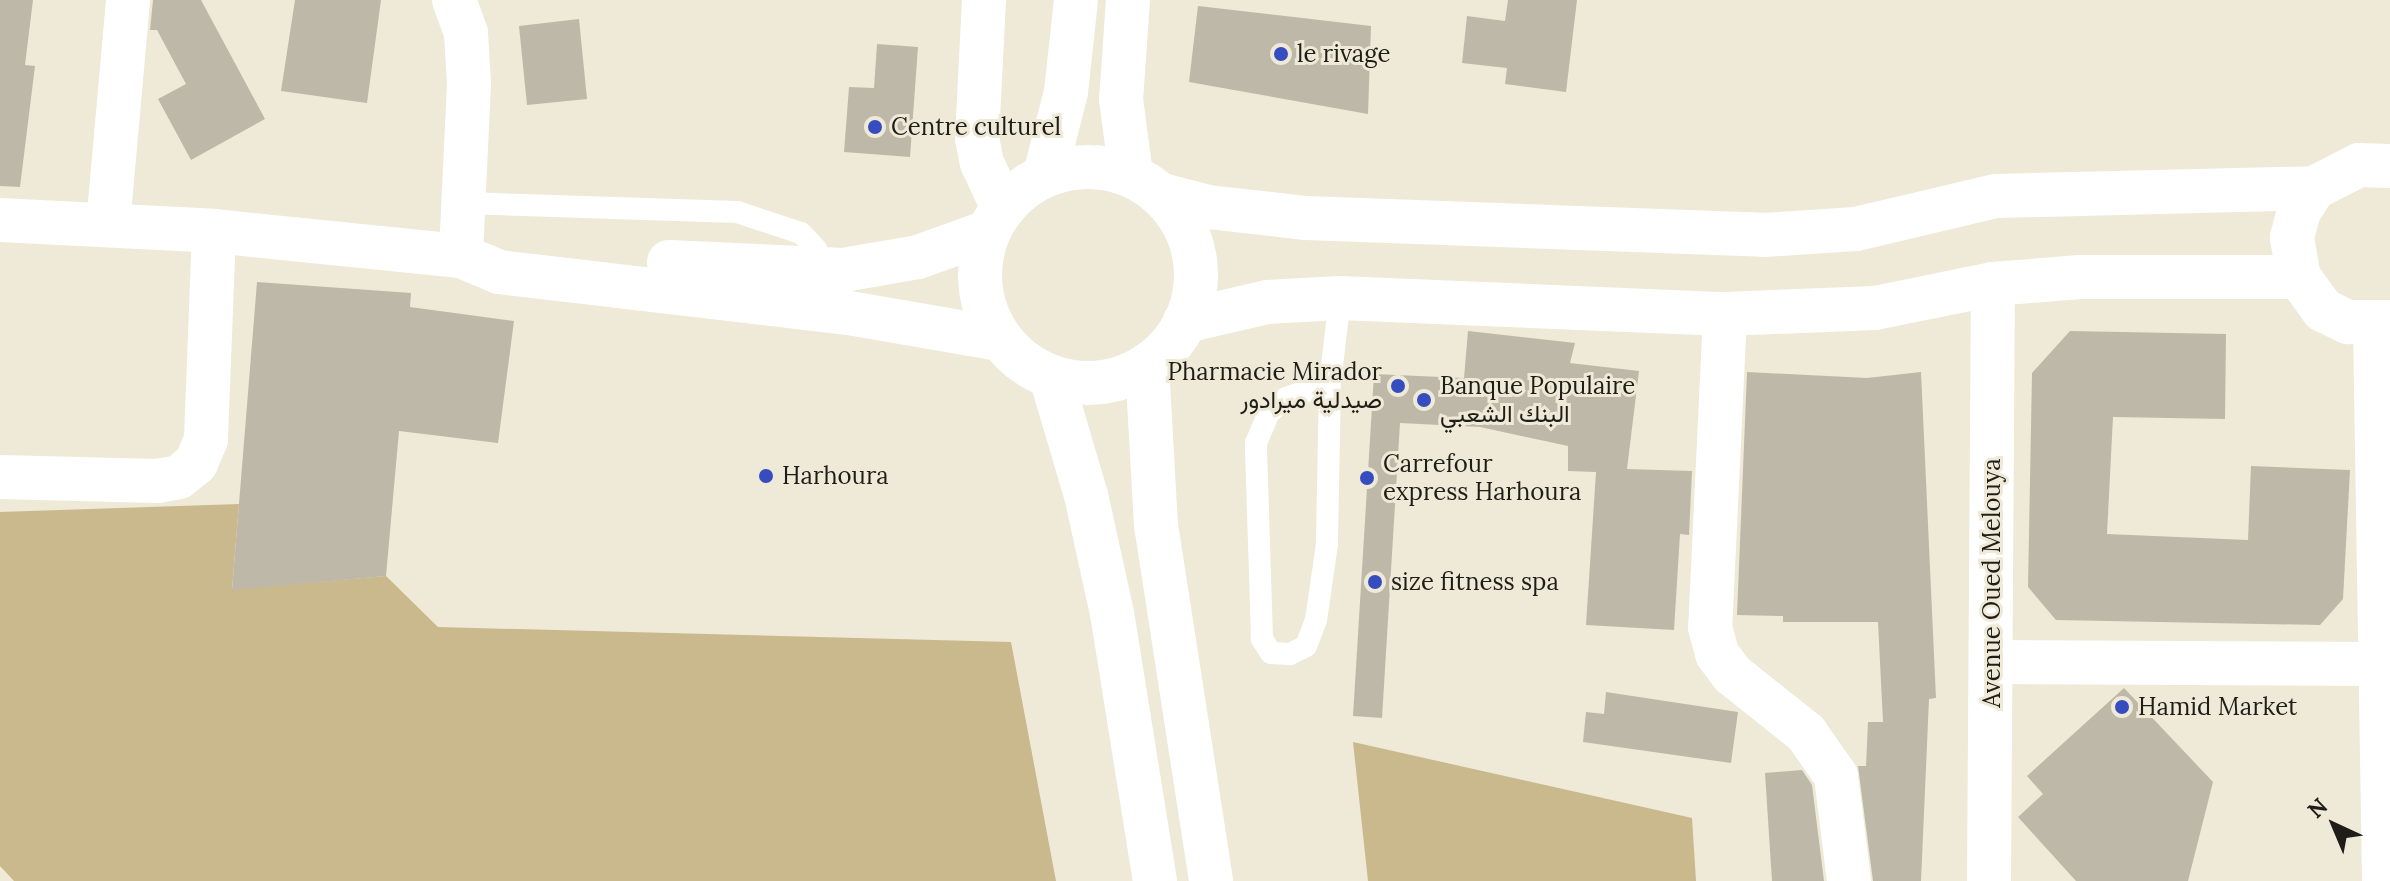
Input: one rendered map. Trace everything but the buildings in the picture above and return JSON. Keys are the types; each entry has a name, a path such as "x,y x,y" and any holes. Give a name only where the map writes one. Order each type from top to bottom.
{"street":[{"path":"108,225 128,0"},
{"path":"454,0 466,33 469,84 461,256"},
{"path":"984,0 977,138 996,220 980,287 1000,339 1023,362 1051,377 1084,383 1116,379 1147,365 1185,321 1194,295 1191,241 1146,185 1121,99 1128,0"},
{"path":"1045,175 1066,92 1076,0"},
{"path":"819,290 918,257 996,220 1045,175 1073,167 1146,185 1208,207 1294,218 1764,235 1856,229 1996,196 2314,188 2359,165 2390,166"},
{"path":"2314,188 2299,211 2292,238 2299,277 2323,310 2348,322 2382,324 2384,881"},
{"path":"0,220 214,231 461,256 481,268 544,264 819,290 1000,339"},
{"path":"0,477 157,481 179,477 196,463 206,439 214,231"},
{"path":"1185,321 1267,302 1340,298 1725,314 1875,308 1993,284 2080,277 2299,277"},
{"name":"Avenue Oued Melouya","path":"1989,881 1993,284"},
{"path":"1725,314 1710,627 1717,654 1732,674 1806,733 1836,776 1849,881"},
{"path":"1147,365 1156,525 1211,881"},
{"path":"1051,377 1086,495 1112,613 1155,881"},
{"path":"1992,662 2385,664"}],"lane":[{"path":"464,203 737,212 801,233 816,249 819,290"},
{"path":"1330,383 1286,398 1269,413 1256,443 1262,639 1271,653 1290,654 1306,646 1316,620 1327,544 1330,383 1340,298"}],"shaded area":[{"path":"239,504 232,589 386,576 438,627 1011,642 1056,881 14,881 0,866 0,512"},
{"path":"1353,742 1692,818 1696,881 1368,881"}],"place":[{"name":"le rivage","path":"1281,54"},
{"name":"Centre culturel","path":"875,127"},
{"name":"Pharmacie Mirador صيدلية ميرادور","path":"1398,386"},
{"name":"Banque Populaire البنك الشعبي","path":"1424,400"},
{"name":"Harhoura","path":"766,476"},
{"name":"Carrefour express Harhoura","path":"1367,478"},
{"name":"size fitness spa","path":"1375,582"},
{"name":"Hamid Market","path":"2122,707"}]}
